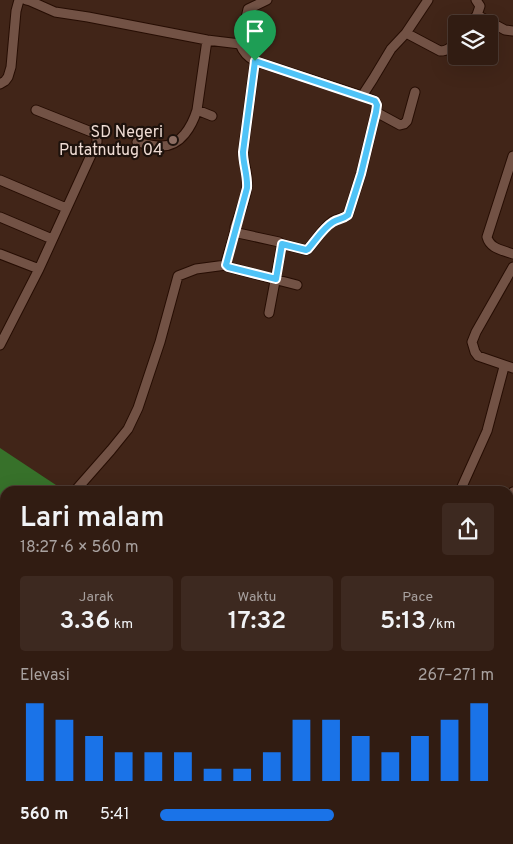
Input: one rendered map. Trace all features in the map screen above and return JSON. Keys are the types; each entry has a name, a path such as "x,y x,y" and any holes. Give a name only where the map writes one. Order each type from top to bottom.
{"street":[{"path":"0,84 8,77 11,67 16,11 19,0"},
{"path":"26,0 55,12 207,40 240,44"},
{"path":"235,231 306,250 330,224 348,215 361,174 377,105 375,101 362,96 249,58 243,52 240,44 249,5 267,0"},
{"path":"362,96 390,49 406,33 428,0"},
{"path":"476,0 480,6 477,15"},
{"path":"498,25 510,31"},
{"path":"406,33 440,51 448,50"},
{"path":"137,142 163,146 174,142 188,131 197,110 207,40"},
{"path":"226,265 247,188 248,180 243,152 255,61"},
{"path":"376,112 400,125 404,124 407,121 415,92"},
{"path":"0,345 39,269 97,142 97,137 94,133 36,110"},
{"path":"197,110 212,116"},
{"path":"513,156 487,237 488,243 494,248 513,254"},
{"path":"0,180 66,208"},
{"path":"0,217 52,239"},
{"path":"269,313 282,244"},
{"path":"0,254 39,269"},
{"path":"80,486 128,429 138,408 160,342 178,276 196,269 226,265 297,285"},
{"path":"513,267 472,342 474,352 478,356 513,368"},
{"path":"462,486 487,432 504,365"}],"green space":[{"path":"0,448 57,486 0,486"}],"place":[{"name":"SD Negeri Putatnutug 04","path":"173,140"}],"route":[{"path":"255,61 375,101 377,105 361,174 348,215 326,227 306,250 282,244 276,279 226,265 247,188 248,180 243,152 255,61"}]}
